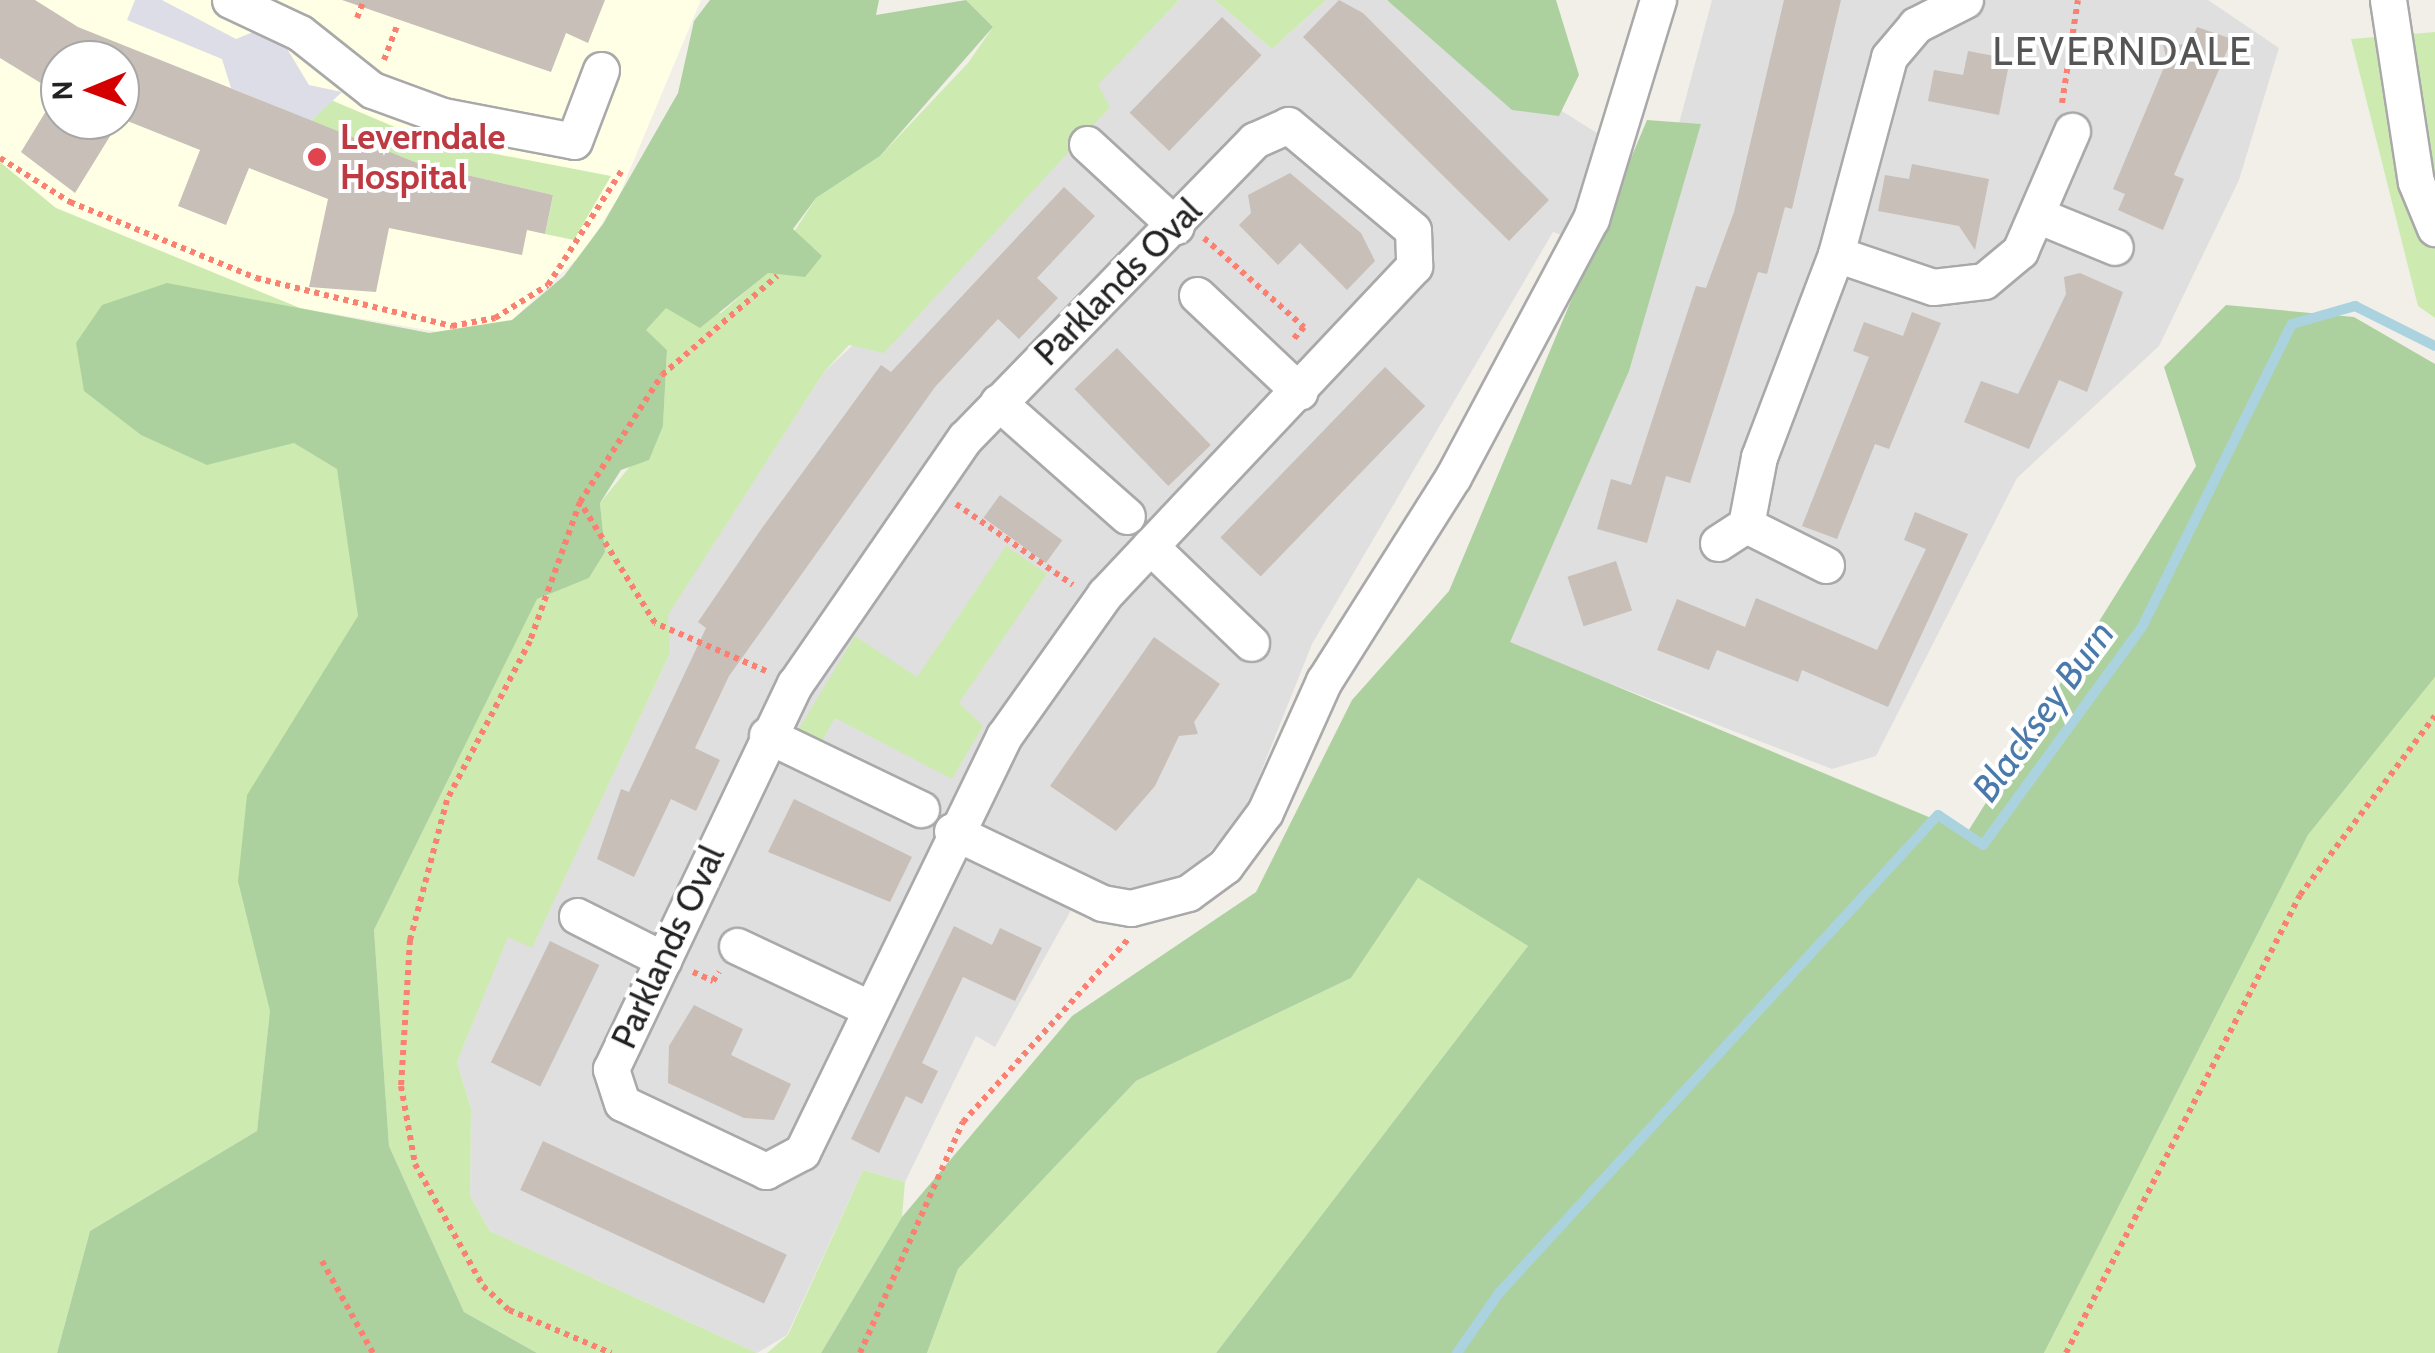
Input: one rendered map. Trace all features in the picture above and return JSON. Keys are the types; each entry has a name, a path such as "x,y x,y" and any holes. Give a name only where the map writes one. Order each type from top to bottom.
{"street":[{"path":"230,0 300,33 372,90 443,116 574,141 601,70"},
{"path":"952,831 1102,903 1131,908 1188,894 1225,866 1266,812 1324,680 1453,477 1590,219 1658,0"},
{"path":"1826,565 1732,534 1836,254 1889,57 1916,25 1965,0"},
{"path":"2388,0 2416,182 2435,228"},
{"name":"Parklands Oval","path":"1288,125 1413,230 1414,266 1098,604 1004,736 952,831 802,1152 766,1171 622,1103 613,1087 611,1069 767,735 795,684 931,486 998,402 1179,222 1255,140 1288,125"},
{"path":"1836,254 1933,288 1968,287 2010,263 2037,215 2072,131"},
{"path":"1088,144 1179,222"},
{"path":"2037,215 2115,248"},
{"path":"1197,295 1300,392"},
{"path":"998,402 1127,516"},
{"path":"1150,546 1251,643"},
{"path":"767,735 921,809"},
{"path":"577,916 664,960"},
{"path":"737,946 869,1008"}],"path":[{"path":"356,18 364,0"},
{"path":"2072,131 2057,118 2078,0"},
{"path":"0,158 70,202 256,278 452,326 495,318 548,285 622,170"},
{"path":"1179,222 1304,327 1271,365"},
{"path":"611,1353 509,1310 483,1286 415,1164 401,1086 410,940 447,800 530,641 580,502 662,375 777,276"},
{"path":"931,486 1098,604"},
{"path":"580,502 655,622 795,684"},
{"path":"2066,1353 2300,895 2435,716"},
{"path":"860,1353 963,1122 1062,1004 1130,942 1131,908"},
{"path":"664,960 712,981 737,946"},
{"path":"322,1261 373,1353"}],"shaded area":[{"name":"Leverndale Hospital","path":"0,0 701,0 618,198 583,253 512,320 450,334 300,308 0,185"},
{"path":"135,0 162,0 236,39 260,29 283,42 309,85 342,92 311,121 231,88 222,59 127,20"},
{"path":"1179,0 1215,0 1272,49 1326,0 1386,0 1665,176 1712,0 2208,0 2279,48 2239,180 2159,346 2017,478 1876,756 1832,769 1500,641 1642,262 1553,232 1312,644 1245,812 1205,857 1156,890 1085,885 995,1047 976,1036 905,1182 863,1170 787,1335 757,1353 490,1231 470,1196 471,1109 457,1062 508,936 532,947 670,653 667,615 824,372 1109,107 1097,85"}],"green space":[{"path":"710,0 879,0 876,15 966,0 993,27 880,156 816,198 793,229 822,256 805,277 768,273 700,328 666,308 646,330 667,350 663,426 649,460 621,470 600,503 605,552 589,578 537,599 374,930 389,1146 464,1312 537,1353 57,1353 90,1231 257,1131 270,1011 238,881 247,795 358,616 337,469 294,443 207,465 141,435 84,391 76,343 102,305 167,283 429,333 512,320 564,276 603,224 678,93 694,21"},
{"path":"966,0 1179,0 1098,85 1110,107 884,353 849,345 824,372 668,615 670,653 532,948 508,937 457,1062 471,1109 470,1196 490,1231 757,1353 537,1353 464,1312 389,1146 374,930 537,598 589,578 605,552 600,503 663,426 667,350 645,330 666,307 721,313 768,272 816,198 880,156 968,63 993,27"},
{"path":"1215,0 1326,0 1272,49"},
{"path":"1387,0 1556,0 1579,75 1559,116 1512,110"},
{"path":"2435,32 2435,318 2418,306 2351,39"},
{"path":"331,100 428,141 611,176 574,240 545,234 553,195 420,164 311,121"},
{"path":"1647,120 1701,124 1629,371 1510,642 1967,833 2196,466 2164,367 2226,305 2354,317 2435,364 2435,677 2308,835 2044,1353 1216,1353 1528,946 1418,878 1351,978 1136,1081 958,1269 927,1353 821,1353 902,1217 1072,1016 1256,892 1352,700 1449,591"},
{"path":"0,162 56,208 300,308 429,333 448,526 285,875 257,1131 90,1231 57,1353 0,1353"},
{"path":"1006,546 1047,574 959,703 983,726 952,779 835,718 822,741 798,730 855,636 917,677"},
{"path":"2435,677 2435,1353 2044,1353 2308,835"},
{"path":"1418,878 1528,946 1216,1353 927,1353 958,1269 1136,1081 1351,978"},
{"path":"863,1170 905,1182 902,1217 821,1353 767,1353 788,1335"}],"building":[{"path":"0,0 35,0 78,27 110,40 40,40 40,83 0,58"},
{"path":"342,0 605,0 588,43 566,33 551,72"},
{"path":"1339,0 1363,13 1549,200 1509,241 1303,37"},
{"path":"1784,0 1841,0 1792,209 1785,207 1767,274 1758,272 1690,483 1666,476 1647,543 1597,529 1611,479 1631,485 1696,286 1706,288 1734,212"},
{"path":"1222,17 1262,55 1169,151 1130,113"},
{"path":"2197,27 2232,39 2174,175 2184,179 2163,230 2118,210 2125,194 2113,189 2167,60 2163,45 2190,44"},
{"path":"1968,51 2010,59 1999,115 1928,101 1934,70 1963,75"},
{"path":"140,52 420,164 553,195 545,234 527,230 522,255 389,228 376,292 309,287 328,199 249,168 226,225 178,206 200,150 140,126"},
{"path":"40,121 40,140 108,140 75,193 21,152"},
{"path":"1912,164 1989,179 1975,250 1959,226 1878,211 1885,175 1909,179"},
{"path":"1290,173 1361,233 1375,261 1347,290 1300,243 1278,265 1239,225 1251,213 1248,195"},
{"path":"1064,187 1095,216 1037,278 1058,298 1019,339 998,319 935,387 729,676 695,748 720,760 696,811 671,799 634,877 597,859 621,789 629,792 706,628 698,622 762,528 881,365 891,372"},
{"path":"2080,273 2123,292 2087,392 2059,380 2029,449 1964,422 1981,381 2018,394 2066,294 2064,277"},
{"path":"1912,312 1941,323 1889,449 1875,444 1837,539 1802,526 1869,357 1853,351 1864,322 1903,336"},
{"path":"1117,348 1211,445 1168,486 1075,389"},
{"path":"1385,367 1425,406 1261,576 1220,537"},
{"path":"1000,495 1062,540 1046,563 984,518"},
{"path":"1915,512 1968,534 1888,707 1802,670 1798,682 1717,650 1709,670 1657,650 1677,599 1745,627 1756,598 1877,650 1926,549 1904,540"},
{"path":"1616,561 1632,610 1584,626 1567,577"},
{"path":"1154,637 1220,684 1194,722 1198,734 1179,736 1155,786 1116,831 1050,786"},
{"path":"794,799 912,857 890,902 768,852"},
{"path":"954,926 992,945 1000,928 1042,948 1015,1001 963,977 922,1063 938,1071 922,1104 906,1096 879,1153 851,1139"},
{"path":"550,941 599,965 540,1086 491,1062"},
{"path":"694,1005 743,1029 731,1055 791,1084 774,1120 744,1118 668,1083 669,1046"},
{"path":"543,1141 787,1255 764,1304 520,1190"}],"waterway":[{"name":"Blacksey Burn","path":"1457,1353 1499,1293 1938,815 1983,845 2142,627 2292,324 2355,306 2435,346"}],"place":[{"name":"Leverndale Hospital","path":"317,157"}],"district":[{"name":"LEVERNDALE","path":"2123,51"}]}
